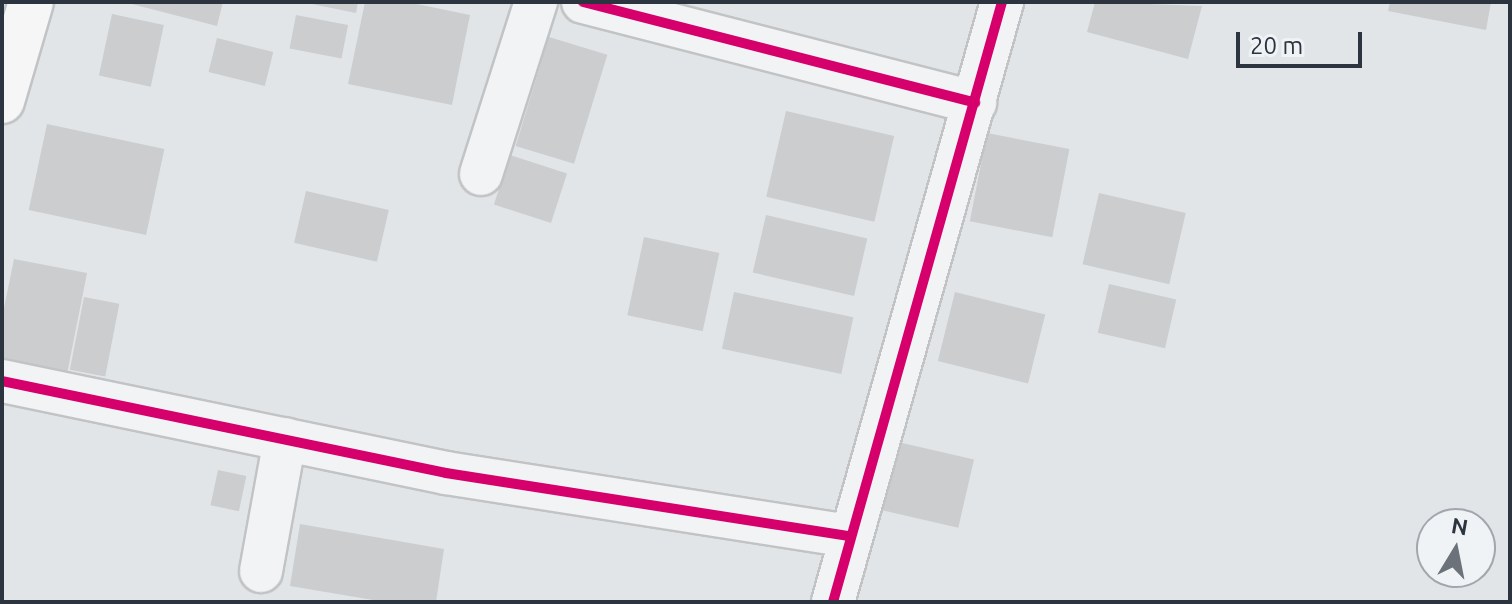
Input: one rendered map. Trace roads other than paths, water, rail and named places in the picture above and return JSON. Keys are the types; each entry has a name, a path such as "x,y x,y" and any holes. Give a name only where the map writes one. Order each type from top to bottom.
{"main road":[{"path":"2,101 31,2"}],"street":[{"path":"481,174 536,2"},
{"path":"583,2 975,103"},
{"path":"833,602 849,536 1002,2"},
{"path":"2,381 446,473 849,536"},
{"path":"261,571 285,439"}]}
